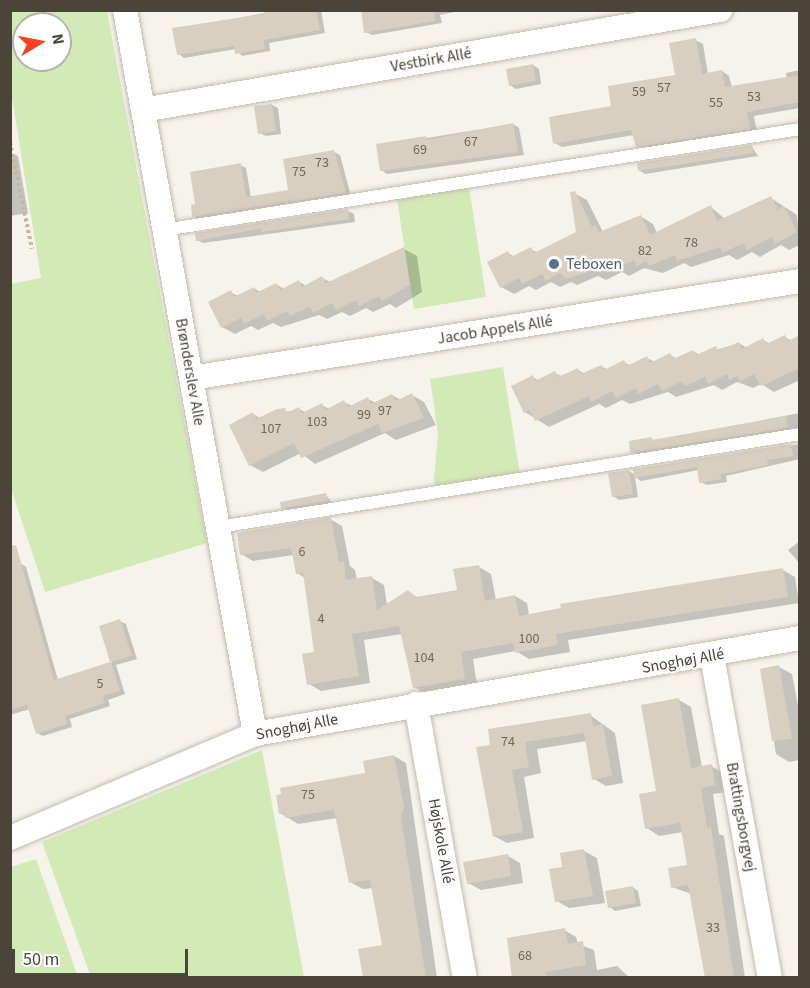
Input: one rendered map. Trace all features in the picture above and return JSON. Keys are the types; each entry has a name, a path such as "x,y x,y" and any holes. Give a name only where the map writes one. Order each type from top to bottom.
{"street":[{"name":"Brønderslev Alle","path":"125,10 255,734"},
{"name":"Vestbirk Allé","path":"143,110 720,10"},
{"name":"Jacob Appels Allé","path":"190,378 800,281"},
{"name":"Snoghøj Allé","path":"565,680 712,657 800,638"},
{"name":"Brattingsborgvej","path":"712,657 770,978"},
{"name":"Snoghøj Alle","path":"10,838 255,734 416,704 565,680"},
{"name":"Højskole Allé","path":"416,704 465,978"}],"lane":[{"path":"164,230 800,129"},
{"path":"219,527 800,434"}],"path":[{"path":"10,142 32,249"}],"green space":[{"path":"10,11 107,11 207,543 45,592 11,488 11,284 41,278 11,91"},
{"path":"469,187 486,297 414,309 397,199"},
{"path":"503,367 520,475 433,490 438,434 430,379"},
{"path":"262,750 304,977 91,977 42,842"},
{"path":"36,859 78,977 11,977 11,867"}],"building":[{"path":"264,10 316,10 320,30 264,40 265,49 235,54 234,46 177,55 172,28 264,14"},
{"path":"361,10 434,10 435,21 364,33"},
{"path":"696,38 702,74 722,70 725,87 800,75 800,102 747,112 750,129 636,147 631,130 553,144 549,117 611,106 608,86 675,75 669,43"},
{"path":"533,64 536,81 509,86 506,69"},
{"path":"272,104 276,131 258,134 254,106"},
{"path":"513,123 518,152 380,171 376,144 426,136 427,140"},
{"path":"752,145 753,153 638,171 637,163"},
{"path":"334,150 346,193 192,217 191,205 195,204 190,172 241,163 246,197 288,190 283,159"},
{"path":"575,191 592,227 595,225 599,232 641,215 650,235 711,205 717,221 771,196 778,210 784,206 797,232 775,244 772,237 747,250 743,243 723,253 720,247 677,261 675,255 649,266 646,261 637,266 634,260 615,269 612,264 566,279 560,273 546,281 542,274 522,284 519,278 500,288 487,262 508,251 511,257 531,247 534,253 576,232 570,192"},
{"path":"348,209 349,219 261,232 261,228 196,241 195,233"},
{"path":"404,247 410,285 382,301 379,296 359,306 356,300 336,310 332,303 313,313 309,307 290,316 287,311 267,321 264,314 244,324 241,318 221,328 208,302 231,290 234,297 254,287 256,293 276,283 280,290 299,280 302,287 322,276 326,283"},
{"path":"785,335 788,341 800,335 800,368 761,386 754,374 740,382 737,376 729,380 727,374 708,384 705,377 685,386 682,381 662,391 658,384 638,394 636,388 616,398 612,391 592,402 589,396 535,421 529,410 524,413 511,386 533,375 535,381 555,371 558,377 578,368 581,374 601,365 604,370 624,360 627,366 647,356 650,363 670,353 673,359 693,350 696,355 716,346 718,351 739,342 742,349 763,338 766,344"},
{"path":"412,393 424,418 382,433 378,424 301,458 294,443 249,466 229,425 253,412 256,419 277,409 285,408 287,413 299,407 302,413 322,403 325,410 344,400 348,407 368,397 371,404 392,394 396,401"},
{"path":"786,416 788,428 630,453 629,441 651,437 652,440"},
{"path":"791,444 793,456 767,460 768,465 721,474 721,479 699,483 697,467 634,478 633,469"},
{"path":"629,470 633,494 612,497 608,473"},
{"path":"326,493 328,501 281,509 280,502"},
{"path":"331,517 339,562 344,561 346,580 372,576 377,610 408,590 416,597 457,590 453,569 479,565 485,601 515,595 519,616 561,608 560,604 783,568 788,597 556,634 558,645 515,653 513,643 461,652 465,679 413,688 399,626 352,634 359,676 307,685 302,654 314,652 303,573 296,574 291,548 240,555 237,533"},
{"path":"16,545 54,680 110,662 99,626 120,619 132,656 111,662 120,691 103,696 105,703 65,716 67,724 36,734 27,705 10,710 10,546"},
{"path":"779,665 792,739 772,741 760,669"},
{"path":"679,698 691,768 712,764 715,785 701,788 707,828 711,827 734,978 705,978 688,885 671,888 668,868 687,865 680,823 645,829 639,794 656,791 641,705"},
{"path":"591,713 593,726 603,724 612,776 592,780 584,733 525,742 529,767 512,770 523,832 493,837 476,747 490,745 488,729"},
{"path":"394,755 404,807 401,817 426,978 363,978 358,949 382,945 370,880 349,883 334,810 285,818 284,813 279,814 276,795 281,794 280,788 365,773 363,761"},
{"path":"584,849 593,896 555,902 549,869 562,867 560,853"},
{"path":"508,854 511,876 467,884 463,862"},
{"path":"633,886 636,903 608,908 605,891"},
{"path":"565,928 568,944 583,941 586,965 546,972 547,978 512,978 507,938"}],"place":[{"name":"Teboxen","path":"554,264"}]}
